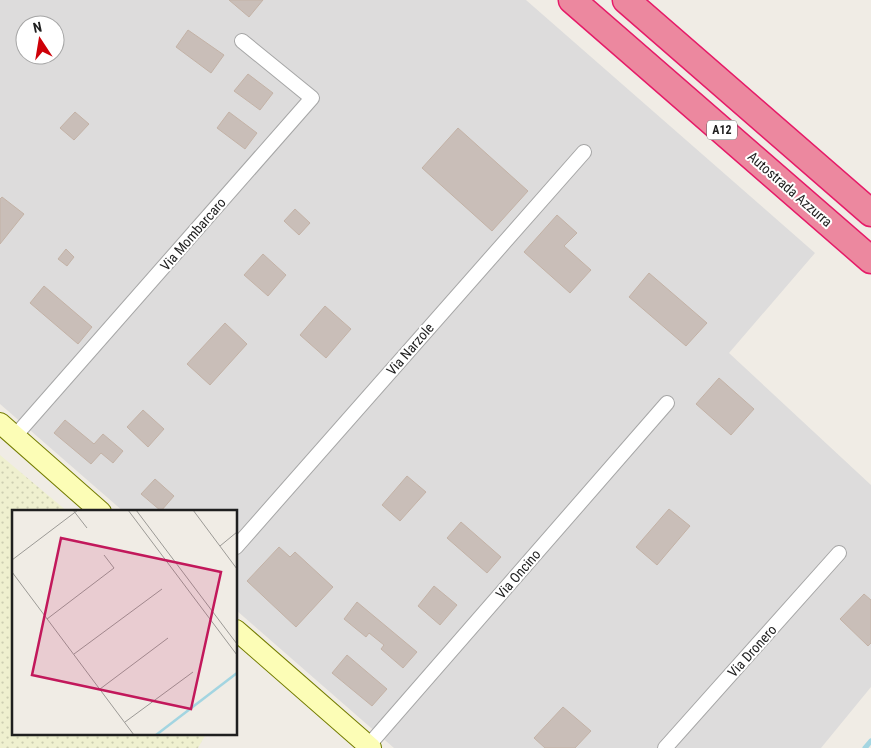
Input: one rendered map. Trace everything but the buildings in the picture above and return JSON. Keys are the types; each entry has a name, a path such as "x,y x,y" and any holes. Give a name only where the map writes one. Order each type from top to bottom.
{"highway":[{"name":"Autostrada Azzurra","path":"572,0 871,260"},
{"name":"A12","path":"626,0 871,213"}],"street":[{"name":"Via Mombarcaro","path":"7,430 312,98 242,41"},
{"name":"Via Narzole","path":"238,545 584,152"},
{"name":"Via Oncino","path":"370,747 667,403"},
{"path":"7,430 99,510"},
{"name":"Via Dronero","path":"665,748 839,553"},
{"path":"238,632 370,747"}],"shaded area":[{"path":"0,0 526,0 815,253 729,353 871,485 871,687 821,748 394,748 238,612 238,510 122,510 0,404"}],"green space":[{"path":"0,455 66,510 12,510 12,736 205,736 198,748 0,748"}],"waterway":[{"path":"865,748 871,741"}]}
